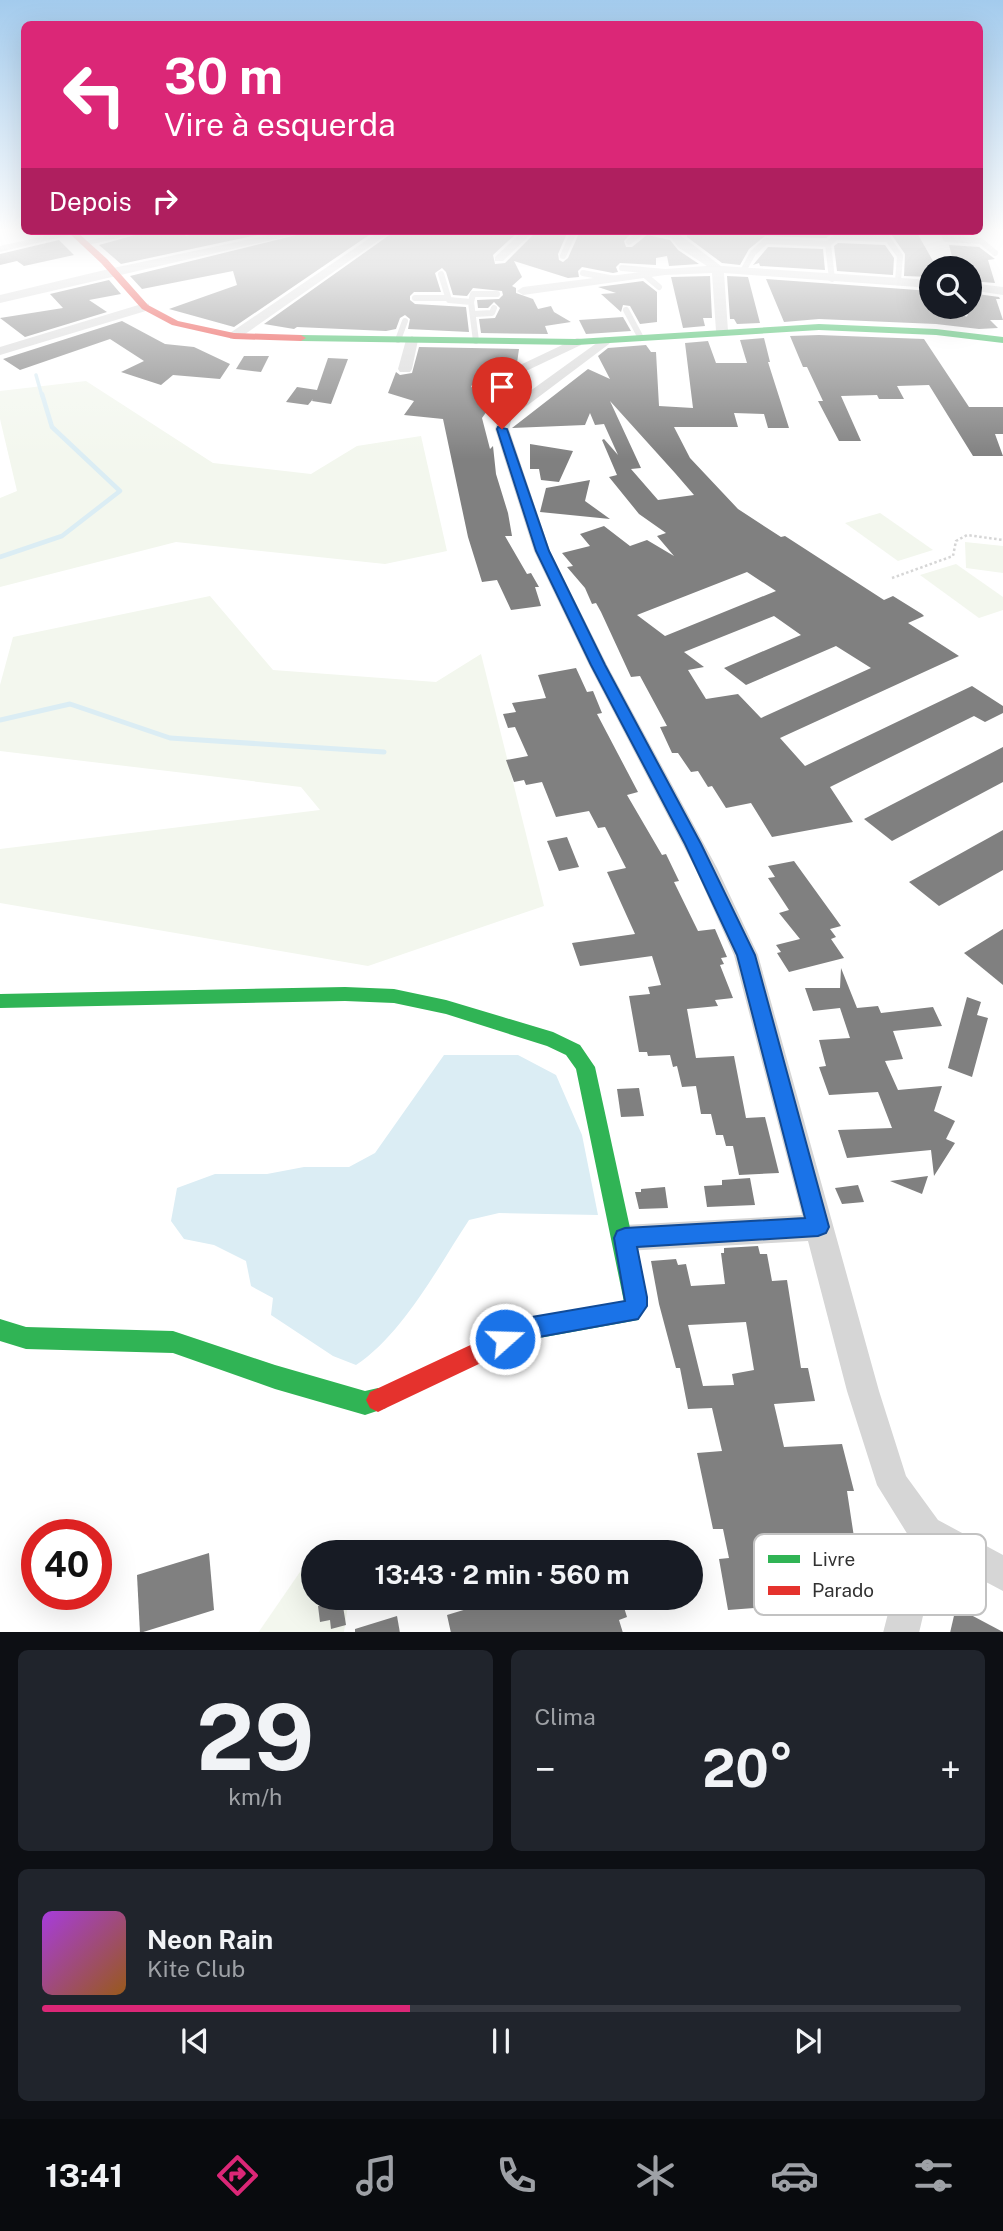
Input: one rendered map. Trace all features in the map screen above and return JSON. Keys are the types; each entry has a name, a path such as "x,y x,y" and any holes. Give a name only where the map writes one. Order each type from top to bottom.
{"street":[{"path":"234,336 277,306"},
{"path":"720,306 722,331"},
{"path":"0,351 145,307 175,323 234,336 577,342 819,327 1003,340"},
{"path":"904,331 1003,345"},
{"path":"404,369 405,340"},
{"path":"605,341 517,405 506,415 502,429 542,551 598,665 699,856 746,955 863,1391 893,1485 930,1534"},
{"path":"481,387 577,342"},
{"path":"0,1001 345,994 394,996 446,1007 552,1040 573,1051 585,1067 636,1297 636,1306 630,1312 526,1329 376,1401 365,1403 275,1377 173,1342 26,1338 0,1330"},
{"path":"625,1238 818,1227"},
{"path":"986,1565 1003,1574"},
{"path":"901,1632 905,1615"}],"lane":[{"path":"472,306 476,341"},
{"path":"474,314 492,313 494,308"},
{"path":"626,310 641,338"},
{"path":"405,321 405,340"}],"path":[{"path":"892,578 953,556 956,541 967,534 1003,540"}],"shaded area":[{"path":"86,381 213,463 311,474 357,446 421,436 447,551 385,564 176,542 0,587 0,498 17,491 0,419 0,391"},
{"path":"880,513 933,550 898,561 845,523"},
{"path":"965,542 1003,546 1003,573 966,568"},
{"path":"956,564 1003,597 1003,610 979,618 920,575"},
{"path":"210,596 273,670 436,682 481,654 544,906 368,966 0,903 0,849 320,810 301,787 0,751 0,685 13,637"},
{"path":"444,1055 518,1055 556,1075 582,1135 598,1215 499,1213 469,1220 404,1318 373,1352 356,1365 333,1356 271,1315 273,1298 251,1286 246,1261 214,1245 184,1239 171,1221 177,1188 215,1174 267,1174 304,1167 349,1167 375,1153"},
{"path":"301,1570 301,1610 347,1610 344,1632 259,1632"}],"building":[{"path":"61,306 98,306 107,312 25,337 0,318 63,308"},
{"path":"177,306 265,306 234,327 169,309"},
{"path":"289,306 452,306 466,307 469,332 408,329 410,319 405,315 400,318 396,329 386,331 294,329 264,324"},
{"path":"498,306 537,306 538,309 551,306 554,312 571,322 545,326 548,334 481,333 479,319 495,318 500,308"},
{"path":"630,306 657,306 657,322 640,324"},
{"path":"678,306 711,306 712,318 703,318 705,326 683,328"},
{"path":"729,306 756,306 760,323 737,324 734,319 730,319"},
{"path":"777,306 919,306 919,319 982,319 982,306 998,306 1003,320 990,320 998,328 979,329 936,324 819,319 784,322"},
{"path":"623,317 631,331 586,334 579,320"},
{"path":"122,321 165,344 194,347 230,364 220,379 173,375 161,385 121,372 144,361 110,339 20,370 3,359"},
{"path":"790,336 924,339 969,407 1003,407 1003,434 995,434 1003,456 973,456 929,385 897,386 904,399 879,399 877,395 841,396 861,441 839,441 818,401 823,401 807,367 803,367"},
{"path":"764,338 768,362 789,428 768,428 764,414 734,413 738,427 674,427 690,458 738,509 884,600 893,596 922,614 924,616 908,623 959,656 780,738 805,766 972,686 1003,706 1003,713 985,722 974,716 830,787 853,822 772,837 751,803 726,808 712,786 708,787 698,771 691,772 678,753 672,753 660,727 667,726 640,676 631,677 596,603 592,604 585,588 567,567 573,566 562,553 590,546 580,534 604,526 630,546 647,540 674,556 657,536 666,533 639,514 609,477 617,475 602,440 618,455 604,424 595,425 590,413 585,425 512,428 588,369 610,379 598,356 608,348 646,345 651,352 656,352 659,406 693,408 685,343 708,341 716,363 747,363 740,340","holes":["610,401 675,473 694,495 658,500 631,469 641,468","747,572 776,591 665,636 637,615","774,616 801,635 724,668 746,685 836,646 871,668 761,718 738,694 706,699 688,670 704,667 684,652"]},
{"path":"419,347 519,349 517,363 471,386 474,391 481,393 483,402 492,404 482,418 490,449 493,446 496,474 508,513 512,536 505,536 527,574 531,573 539,587 535,587 541,606 511,610 497,580 482,582 468,537 443,419 404,415 414,401 388,393 396,372 400,375 412,373"},
{"path":"244,356 269,356 261,372 236,369"},
{"path":"328,358 348,359 331,404 312,401 313,399 308,405 286,402 297,387 317,390"},
{"path":"530,444 573,451 559,482 541,480 539,469 530,469"},
{"path":"590,480 585,501 610,519 540,512 546,488"},
{"path":"576,668 587,692 593,691 602,713 597,714 638,792 627,795 662,855 666,854 679,881 674,882 698,931 715,929 727,957 721,958 724,964 720,965 733,998 715,1000 718,1006 687,1009 696,1058 734,1056 746,1118 765,1117 779,1173 739,1175 733,1146 726,1146 723,1135 716,1135 711,1114 701,1114 696,1086 682,1087 677,1066 673,1067 670,1055 648,1056 647,1052 639,1052 629,996 650,994 648,987 661,985 652,956 580,966 572,943 635,934 607,872 626,868 605,827 598,828 589,811 556,817 542,782 526,785 524,780 514,782 506,760 528,756 515,727 508,728 503,714 516,712 512,703 546,698 538,675"},
{"path":"1003,747 1003,782 892,841 864,819"},
{"path":"1003,830 1003,870 939,906 909,882"},
{"path":"567,837 579,867 559,871 547,841"},
{"path":"794,861 841,926 830,929 836,937 831,939 844,958 789,972 777,953 781,952 776,945 800,939 779,913 789,910 768,878 775,877 768,866"},
{"path":"1003,929 1003,985 964,953"},
{"path":"841,968 857,1008 878,1006 881,1013 933,1007 942,1026 893,1031 903,1059 885,1061 898,1090 942,1086 934,1111 955,1121 946,1139 955,1143 934,1176 931,1150 847,1158 838,1130 892,1128 878,1092 829,1095 819,1067 826,1066 819,1040 850,1038 840,1008 813,1011 805,988 840,988"},
{"path":"967,997 981,1002 977,1015 988,1018 972,1077 948,1068"},
{"path":"639,1088 644,1116 621,1117 617,1089"},
{"path":"928,1176 922,1194 890,1181"},
{"path":"750,1178 755,1205 707,1207 704,1186 722,1185 722,1180"},
{"path":"858,1185 864,1202 842,1204 835,1188"},
{"path":"665,1187 668,1208 639,1209 635,1192"},
{"path":"758,1246 760,1254 767,1254 772,1281 787,1280 801,1368 808,1368 815,1401 774,1404 784,1447 842,1444 854,1491 847,1491 854,1534 754,1534 754,1608 728,1610 719,1559 729,1558 723,1529 713,1529 697,1453 722,1451 712,1408 688,1409 680,1368 676,1368 659,1304 651,1261 676,1259 678,1265 686,1264 691,1286 725,1284 721,1253 724,1253 724,1248","holes":["746,1322 754,1370 732,1374 734,1385 703,1386 688,1325"]},
{"path":"209,1553 214,1610 140,1632 137,1575"},
{"path":"318,1610 344,1610 346,1625 331,1629 330,1620 320,1622"},
{"path":"464,1610 625,1610 627,1617 619,1620 623,1632 451,1632 447,1615"},
{"path":"954,1615 971,1615 1003,1632 950,1632"},
{"path":"397,1616 400,1632 355,1632 355,1629"}],"waterway":[{"path":"36,375 42,396"},
{"path":"0,557 62,536 120,491 52,427 42,394"},
{"path":"0,720 70,704 170,738 384,752"}],"traffic: fast":[{"path":"301,338 577,342 819,327 936,332 1003,340"},
{"path":"0,1001 345,994 394,996 446,1007 553,1040 573,1050 585,1067 636,1306 630,1312 528,1329"},
{"path":"0,1330 26,1338 173,1342 275,1377 365,1403 378,1400"}],"traffic: jam":[{"path":"144,306 175,323 234,336 301,338"},
{"path":"378,1400 528,1329"}],"route":[{"path":"502,429 542,551 598,665 706,868 746,955 818,1227 625,1238 636,1297 636,1306 630,1312 526,1329 505,1339"}]}
